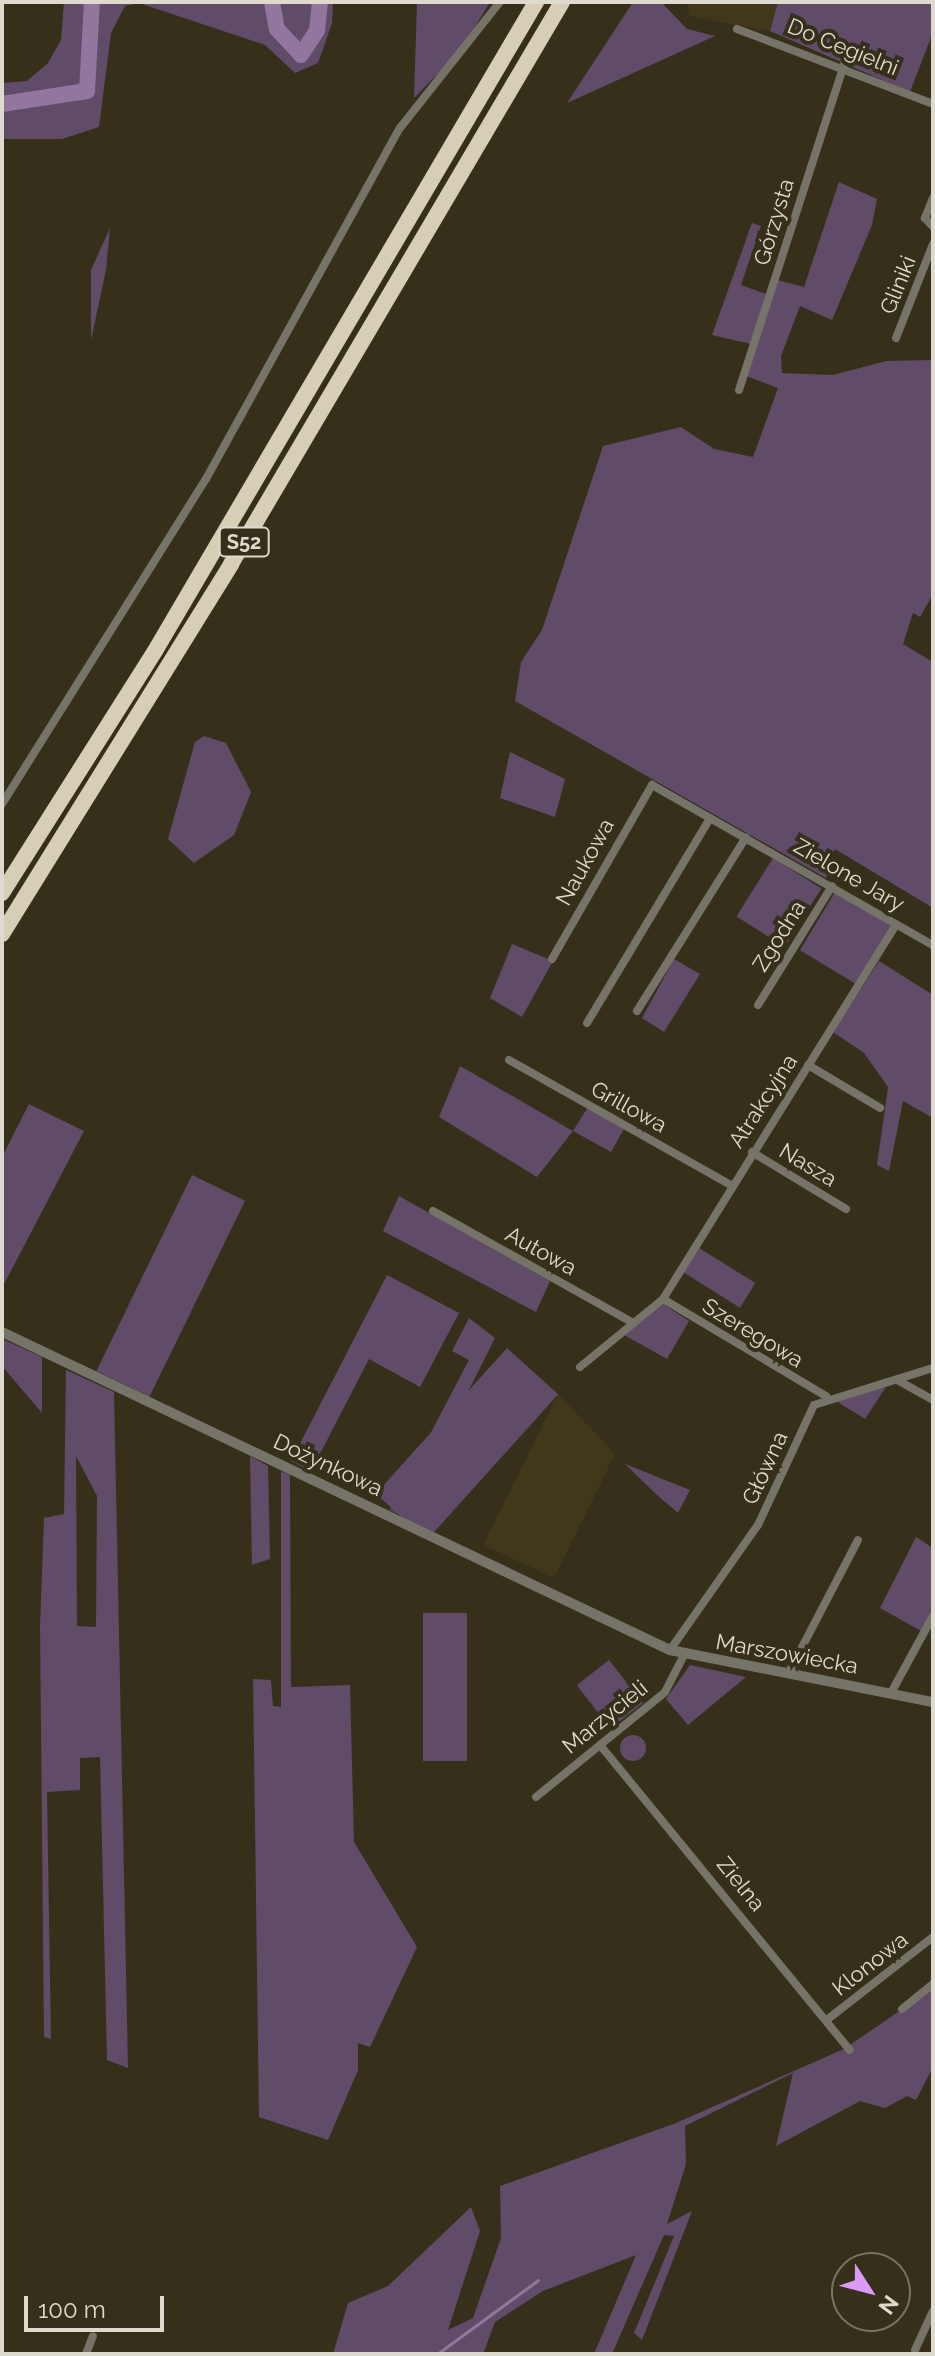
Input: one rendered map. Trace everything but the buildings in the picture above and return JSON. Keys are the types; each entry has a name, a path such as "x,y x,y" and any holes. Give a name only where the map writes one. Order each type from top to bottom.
{"highway":[{"name":"S52","path":"2,893 155,651 536,2"},
{"name":"S52","path":"2,934 224,577 562,2"}],"street":[{"path":"2,804 206,479 400,128 500,2"},
{"name":"Do Cegielni","path":"737,29 844,64 933,104"},
{"name":"Górzysta","path":"739,390 844,64"},
{"path":"933,198 925,218 933,227"},
{"name":"Gliniki","path":"896,338 933,244"},
{"name":"Zielone Jary","path":"652,785 933,945"},
{"name":"Naukowa","path":"552,959 652,785"},
{"path":"587,1023 710,818"},
{"path":"637,1011 746,837"},
{"name":"Zgodna","path":"758,1005 832,886"},
{"name":"Atrakcyjna","path":"663,1299 731,1185 896,924"},
{"name":"Grillowa","path":"509,1060 731,1185"},
{"path":"808,1065 880,1108"},
{"name":"Nasza","path":"752,1152 846,1209"},
{"name":"Autowa","path":"433,1211 632,1322"},
{"path":"580,1367 663,1299"},
{"name":"Szeregowa","path":"663,1299 826,1396"},
{"name":"Dożynkowa","path":"2,1332 638,1633"},
{"path":"826,1396 899,1381 933,1368"},
{"path":"899,1381 933,1400"},
{"name":"Główna","path":"670,1650 758,1525 814,1405 826,1396"},
{"path":"788,1674 858,1540"},
{"path":"891,1693 933,1616"},
{"name":"Marszowiecka","path":"638,1633 684,1655 933,1702"},
{"name":"Marzycieli","path":"536,1797 665,1692 684,1655"},
{"name":"Zielna","path":"600,1745 828,2019 850,2050"},
{"name":"Klonowa","path":"828,2019 933,1937"},
{"path":"902,2009 933,1984"},
{"path":"915,2350 933,2311"},
{"path":"86,2354 93,2336"}],"shaded area":[{"path":"64,2 333,2 332,23 318,63 295,73 265,45 139,3 125,6 111,33 99,127 62,139 2,139 2,83 27,81 48,63 61,40"},
{"path":"417,2 490,2 461,50 414,98"},
{"path":"633,2 661,2 687,29 715,36 567,103"},
{"path":"688,2 778,2 770,31 689,16"},
{"path":"778,2 933,2 933,32 910,92 770,31"},
{"path":"839,182 877,199 872,225 832,320 800,306 781,356 782,373 833,375 886,361 933,360 933,594 920,617 913,613 903,644 933,662 933,908 835,849 826,878 515,701 521,662 542,630 603,446 681,427 714,449 753,457 778,388 746,376 777,280 804,287"},
{"path":"752,223 761,226 741,285 766,294 751,344 712,335"},
{"path":"110,228 106,270 91,340 91,270"},
{"path":"204,736 226,743 251,792 234,835 194,863 168,839 195,742"},
{"path":"510,752 565,779 555,817 500,798"},
{"path":"773,858 821,888 785,947 736,917"},
{"path":"835,892 892,926 857,984 800,950"},
{"path":"512,944 553,961 522,1017 490,998"},
{"path":"674,959 700,974 664,1032 642,1018"},
{"path":"879,961 933,995 933,1118 903,1101 889,1171 877,1165 888,1087 864,1053 833,1032"},
{"path":"460,1066 573,1131 537,1177 439,1117"},
{"path":"29,1104 84,1131 2,1288 2,1157"},
{"path":"588,1107 625,1127 611,1152 573,1131"},
{"path":"192,1175 245,1201 149,1397 96,1371"},
{"path":"399,1196 550,1281 536,1312 383,1231"},
{"path":"696,1246 755,1283 740,1308 681,1271"},
{"path":"387,1275 459,1313 420,1387 369,1359 311,1471 291,1461"},
{"path":"663,1304 689,1321 667,1359 624,1335"},
{"path":"469,1318 495,1338 405,1517 390,1510 469,1360 452,1351"},
{"path":"2,1339 42,1357 42,1413 2,1366"},
{"path":"507,1348 558,1394 427,1540 376,1494"},
{"path":"66,1370 114,1392 128,2068 107,2060 100,1757 80,1758 80,1790 47,1792 51,2039 44,2037 40,1627 44,1518 64,1514","holes":["76,1456 97,1496 96,1627 77,1626"]},
{"path":"886,1387 865,1419 831,1398 882,1388"},
{"path":"558,1394 615,1454 554,1578 483,1545"},
{"path":"250,1456 268,1466 270,1559 252,1565"},
{"path":"625,1464 690,1490 678,1513 657,1495"},
{"path":"281,1471 290,1475 291,1687 350,1685 354,1842 417,1947 370,2047 358,2043 358,2070 328,2140 259,2117 253,1679 271,1680 273,1706 281,1707"},
{"path":"916,1537 933,1548 933,1609 921,1631 880,1608"},
{"path":"423,1613 467,1613 467,1761 423,1761"},
{"path":"609,1660 643,1703 611,1729 577,1685"},
{"path":"690,1665 746,1677 688,1725 666,1699"},
{"path":"633,1735 642,1739 646,1748 642,1757 633,1761 624,1757 620,1748 624,1739"},
{"path":"933,1988 933,2067 916,2100 907,2096 885,2108 860,2101 776,2146 793,2073 685,2126 686,2164 667,2224 692,2211 642,2340 634,2333 674,2236 664,2235 612,2354 594,2354 636,2255 543,2291 495,2322 483,2354 333,2354 348,2303 388,2286 471,2207 480,2231 448,2330 473,2318 501,2238 500,2186 676,2123 844,2049"}],"waterway":[{"path":"2,104 87,91 92,2"},
{"path":"272,2 277,29 301,55 317,30 320,2"},
{"path":"437,2354 538,2280"}]}
